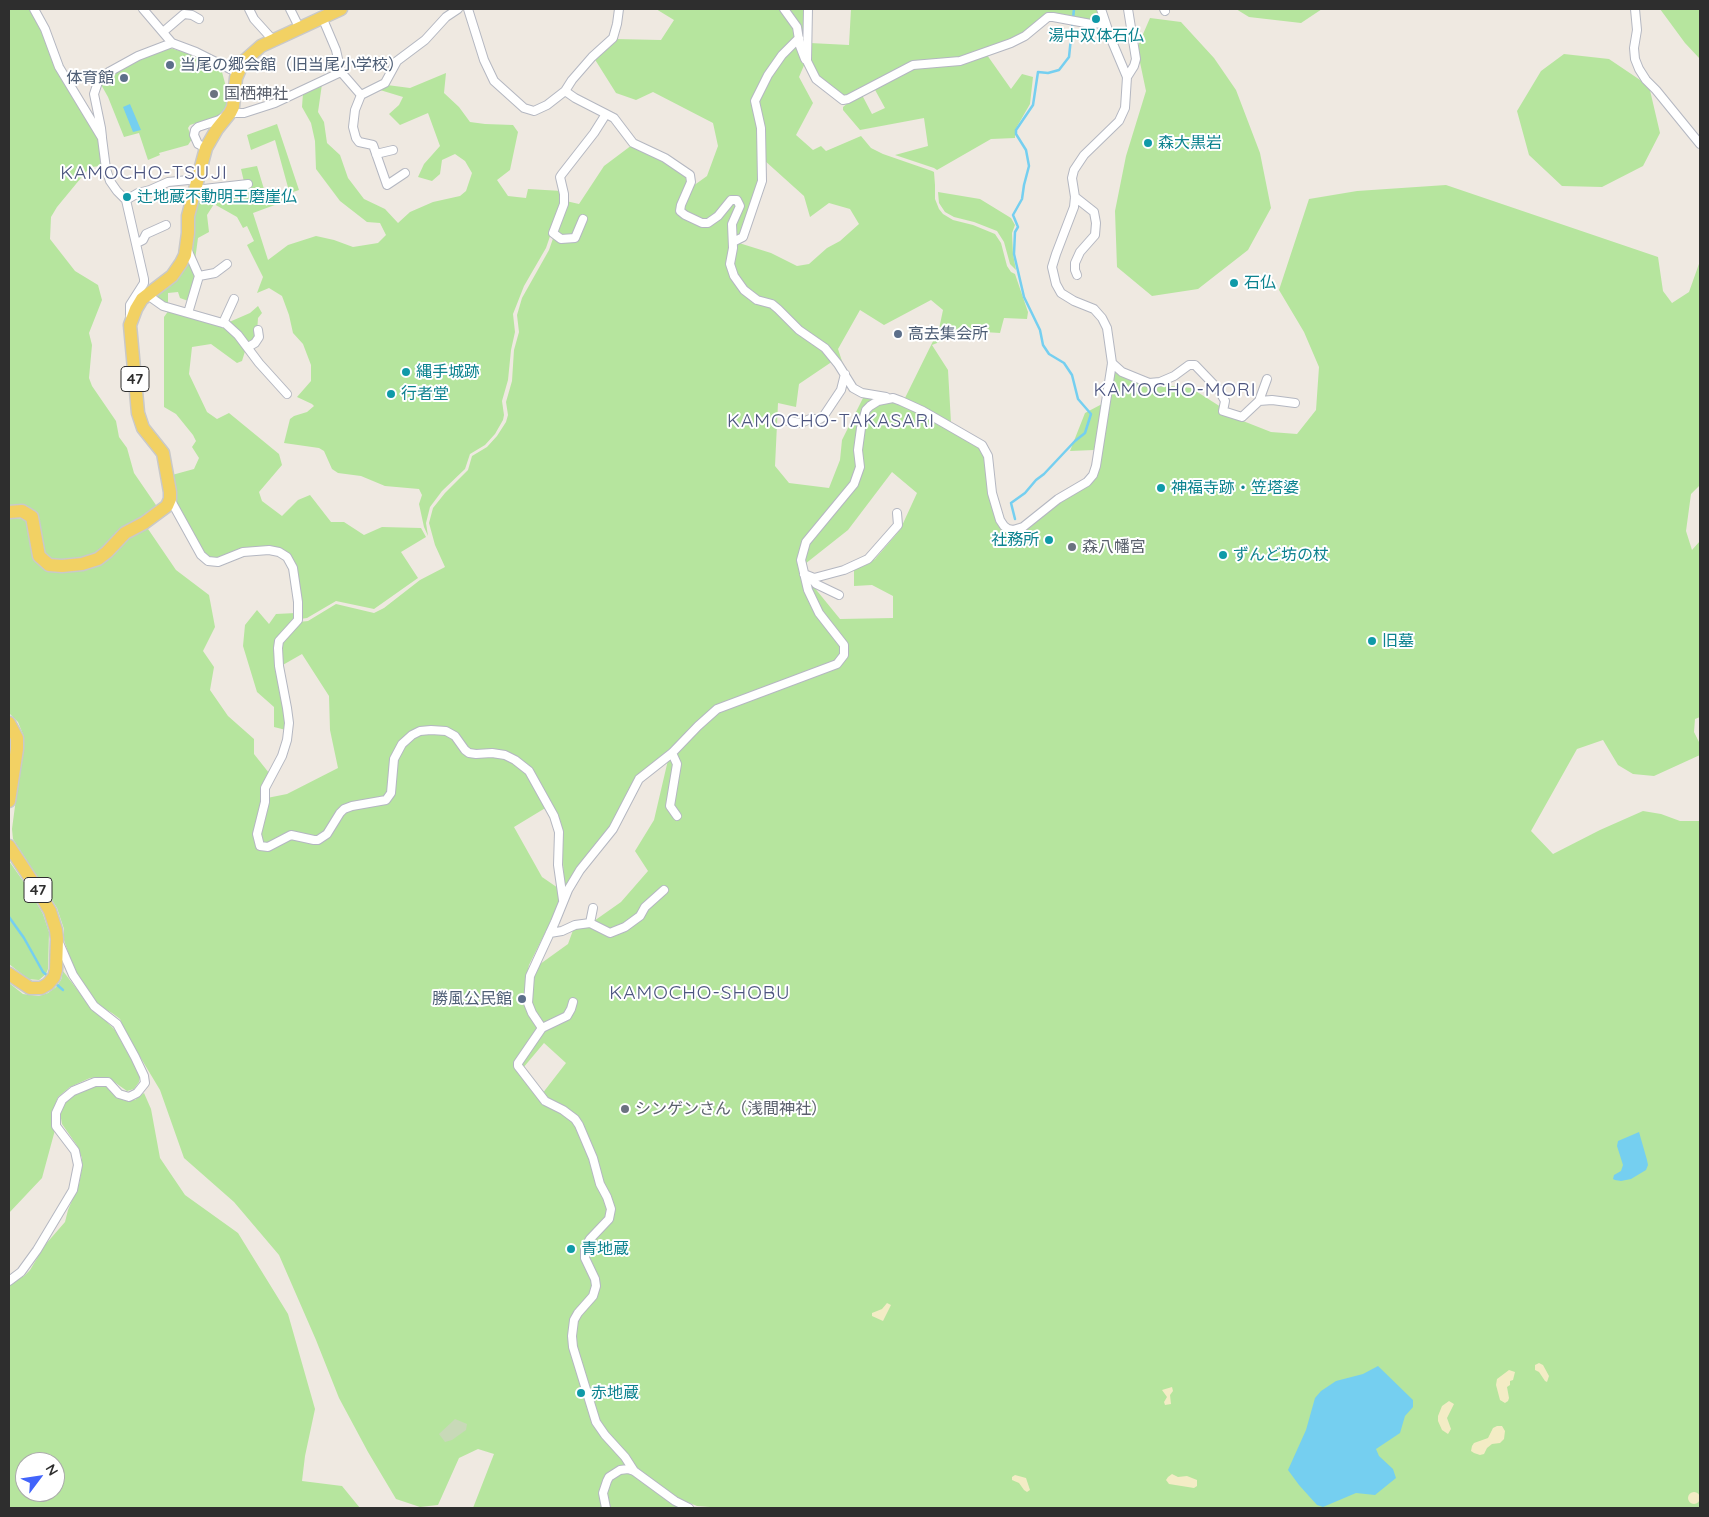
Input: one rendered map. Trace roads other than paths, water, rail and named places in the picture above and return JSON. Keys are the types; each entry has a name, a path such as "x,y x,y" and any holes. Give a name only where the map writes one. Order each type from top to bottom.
{"main road":[{"name":"47","path":"170,500 163,453 142,428 138,413 130,325 136,309 146,294 172,276 185,254 188,216 206,148 233,107 238,73 243,62 251,54 273,40 342,9"},
{"path":"9,512 22,511 32,517 39,556 48,565 62,566 82,564 98,559 125,533 160,512 167,506 170,500"},
{"path":"9,723 17,738 17,749 9,801"},
{"name":"47","path":"9,846 50,911 57,939 56,970 54,977 48,984 41,988 30,988 9,974"}],"street":[{"path":"34,9 45,28 59,67 102,138"},
{"path":"143,9 172,43 205,56 238,73"},
{"path":"249,9 254,19 273,40"},
{"path":"290,9 299,27"},
{"path":"405,173 387,186 373,145 359,142 354,132 354,110 361,95 385,83 397,61 425,40 446,16 458,9"},
{"path":"468,9 488,71 499,86 524,108 531,111 539,110 565,91 592,57 613,38 619,9"},
{"path":"784,9 797,26 803,55 816,79 843,100 848,100 913,65 960,61 1020,40 1048,18 1053,17 1097,25 1105,23"},
{"path":"807,61 808,9"},
{"path":"565,91 618,121 629,140 633,143 665,158 690,175 692,182 681,205 681,212 684,215 702,223 708,223 718,216 731,200 737,200 740,206 732,224 731,268 736,279 747,294 756,300 772,304 799,330 830,352 853,388 862,393 893,398 923,411 982,445 988,456 992,493 1000,520 1006,528 1013,530 1024,527 1053,503 1087,482 1093,475 1096,466 1112,363 1107,328 1100,315 1094,309 1067,297 1059,290 1054,280 1052,266 1074,208 1075,197 1072,186 1074,170 1084,155 1122,117 1125,108 1127,77 1101,9"},
{"path":"1127,77 1136,59 1128,9"},
{"path":"1635,9 1637,30 1634,48 1635,59 1639,69 1646,80 1700,144"},
{"path":"164,32 184,14 192,14 199,19"},
{"path":"322,17 334,44 341,72 361,95"},
{"path":"733,242 743,237 762,181 761,128 755,101 768,75 782,55 799,38"},
{"path":"130,325 130,305 144,283 144,279 126,200 110,181 94,94 98,82 109,72 138,56 172,43"},
{"path":"206,148 198,144 194,135 198,127 219,120 230,113 244,113 275,103 341,72"},
{"path":"583,219 575,238 561,239 553,233 564,204 560,177 594,133 606,114"},
{"path":"376,154 393,150"},
{"path":"126,200 138,193 168,182 248,184"},
{"path":"1075,197 1094,212 1096,223 1095,235 1080,252 1075,263 1077,275"},
{"path":"137,243 143,240 146,234 166,225"},
{"path":"186,247 199,276 188,313"},
{"path":"199,276 215,273 227,264"},
{"path":"146,294 163,306 223,322 234,330 259,363 287,394"},
{"path":"223,322 234,299"},
{"path":"248,347 255,343 259,336 258,330"},
{"path":"1112,363 1122,372 1149,383 1160,382 1174,376 1189,365 1195,365 1218,390 1225,401 1223,411 1242,417 1259,401 1267,379"},
{"path":"788,421 800,423 810,418 820,419 823,417 841,390 844,374"},
{"path":"542,1028 530,1008 528,994 530,976 568,890 580,870 613,829 636,782 672,753 717,709 837,664 844,655 844,645 819,613 808,590 807,575 801,560 806,542 854,484 860,467 858,450 866,410 873,403 893,398"},
{"path":"1259,401 1272,400 1295,403"},
{"path":"170,500 201,555 208,561 218,562 243,552 269,550 279,552 287,557 293,568 298,602 298,620 279,641 278,648 279,666 289,723 287,740 286,748 265,788 257,834 260,846 268,847 292,835 318,840 327,834 340,813 348,807 386,800 391,793 394,759 402,744 412,735 420,732 431,730 446,732 455,736 469,753 505,755 515,760 529,772 554,816 559,832 558,865 564,902"},
{"path":"807,575 814,578 844,570 873,556 898,525 897,513"},
{"path":"807,575 816,584 839,595"},
{"path":"672,753 676,764 670,806 677,816"},
{"path":"550,933 562,931 575,925 590,923 610,933 625,928 640,916 645,907 664,890"},
{"path":"590,923 593,908"},
{"path":"9,1281 21,1272 60,1214 73,1190 78,1165 75,1151 56,1126 56,1113 62,1100 73,1091 95,1082 108,1082 119,1094 129,1097 137,1094 145,1083 144,1076 135,1057 117,1024 94,1006 72,975 57,939"},
{"path":"574,1002 567,1016 542,1028 518,1063 518,1066 545,1101 564,1110 580,1125 593,1158 600,1184 611,1209 609,1219 590,1239 585,1248 586,1258 596,1286 589,1302 574,1320 572,1343 596,1422 634,1471"},
{"path":"9,1276 21,1272"},
{"path":"606,1508 603,1493 610,1477 620,1470 628,1469 634,1471 675,1501 689,1508"}],"water":[{"path":"130,104 141,130 133,132 123,107"},
{"path":"1639,1132 1648,1165 1646,1170 1631,1179 1621,1181 1613,1179 1614,1175 1621,1171 1623,1165 1617,1146 1618,1141"},
{"path":"1378,1366 1413,1400 1413,1407 1405,1416 1400,1433 1376,1449 1379,1456 1393,1469 1396,1478 1375,1495 1356,1493 1323,1507 1317,1505 1288,1470 1306,1430 1315,1398 1321,1391 1336,1381 1363,1374"}],"waterway":[{"path":"1015,519 1011,503 1025,493 1085,433 1091,414 1078,399 1072,375 1064,363 1049,354 1043,345 1040,330 1024,297 1014,254 1015,232 1018,227 1013,215 1022,199 1029,166 1026,150 1016,134 1016,130 1033,105 1038,72 1048,73 1059,70 1069,57 1074,9"},
{"path":"9,917 24,938 43,972 49,977"},
{"path":"55,983 63,990"}],"place":[{"name":"湯中双体石仏","path":"1096,19"},
{"name":"当尾の郷会館（旧当尾小学校）","path":"170,65"},
{"name":"体育館","path":"124,78"},
{"name":"国栖神社","path":"214,94"},
{"name":"森大黒岩","path":"1148,143"},
{"name":"辻地蔵不動明王磨崖仏","path":"127,197"},
{"name":"石仏","path":"1234,283"},
{"name":"高去集会所","path":"898,334"},
{"name":"縄手城跡","path":"406,372"},
{"name":"行者堂","path":"391,394"},
{"name":"神福寺跡・笠塔婆","path":"1161,488"},
{"name":"社務所","path":"1049,540"},
{"name":"森八幡宮","path":"1072,547"},
{"name":"ずんど坊の杖","path":"1223,555"},
{"name":"旧墓","path":"1372,641"},
{"name":"勝風公民館","path":"522,999"},
{"name":"シンゲンさん（浅間神社）","path":"625,1109"},
{"name":"青地蔵","path":"571,1249"},
{"name":"赤地蔵","path":"581,1393"}],"district":[{"name":"KAMOCHO-TSUJI","path":"144,173"},
{"name":"KAMOCHO-MORI","path":"1175,390"},
{"name":"KAMOCHO-TAKASARI","path":"831,421"},
{"name":"KAMOCHO-SHOBU","path":"700,993"}]}
